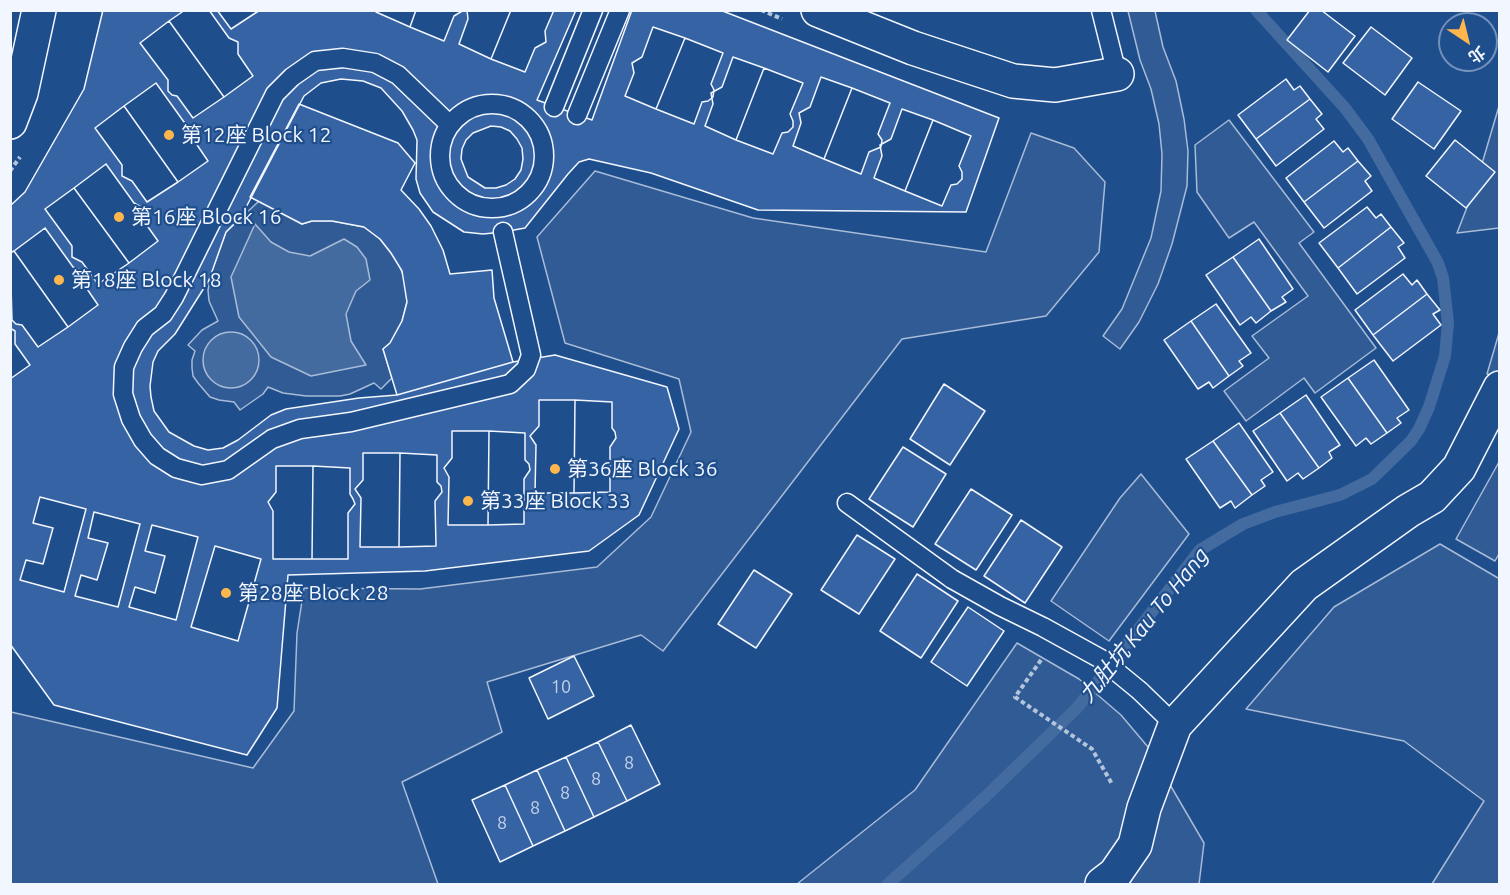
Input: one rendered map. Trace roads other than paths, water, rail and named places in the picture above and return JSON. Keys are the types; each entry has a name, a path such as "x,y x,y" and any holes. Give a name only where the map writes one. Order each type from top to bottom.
{"street":[{"path":"10,122 21,93 39,10"},
{"path":"818,10 971,69 1013,81 1055,85 1118,74"},
{"path":"1102,885 1115,874 1135,845 1144,808 1175,725 1304,585 1408,511 1432,497 1459,468 1500,388"}],"lane":[{"path":"554,106 593,10"},
{"path":"577,115 620,10"},
{"path":"1101,10 1118,74"},
{"path":"449,124 398,75 375,63 343,58 315,62 292,77 275,94 174,297 163,314 145,328 133,346 124,367 123,394 131,418 143,440 157,456 176,468 202,475 228,470 272,440 300,429 351,422 510,384 526,369 531,355 503,232"},
{"path":"493,103 509,106 524,114 535,126 543,143 544,161 539,179 529,194 513,204 496,209 478,207 461,199 449,187 442,172 439,156 442,139 449,124 461,112 476,105 493,103"},
{"path":"847,503 952,579 1101,659 1175,725"}],"waterway":[{"name":"九肚坑 Kau To Hang","path":"888,884 984,798 1077,708 1200,550 1243,524 1275,512 1340,495 1372,479 1411,441 1429,407 1445,356 1448,323 1443,278 1438,263 1368,139 1345,108 1256,10"}],"place":[{"name":"第12座 Block 12","path":"169,135"},
{"name":"第16座 Block 16","path":"119,217"},
{"name":"第18座 Block 18","path":"59,280"},
{"name":"第36座 Block 36","path":"555,469"},
{"name":"第33座 Block 33","path":"468,501"},
{"name":"第28座 Block 28","path":"226,593"}]}
